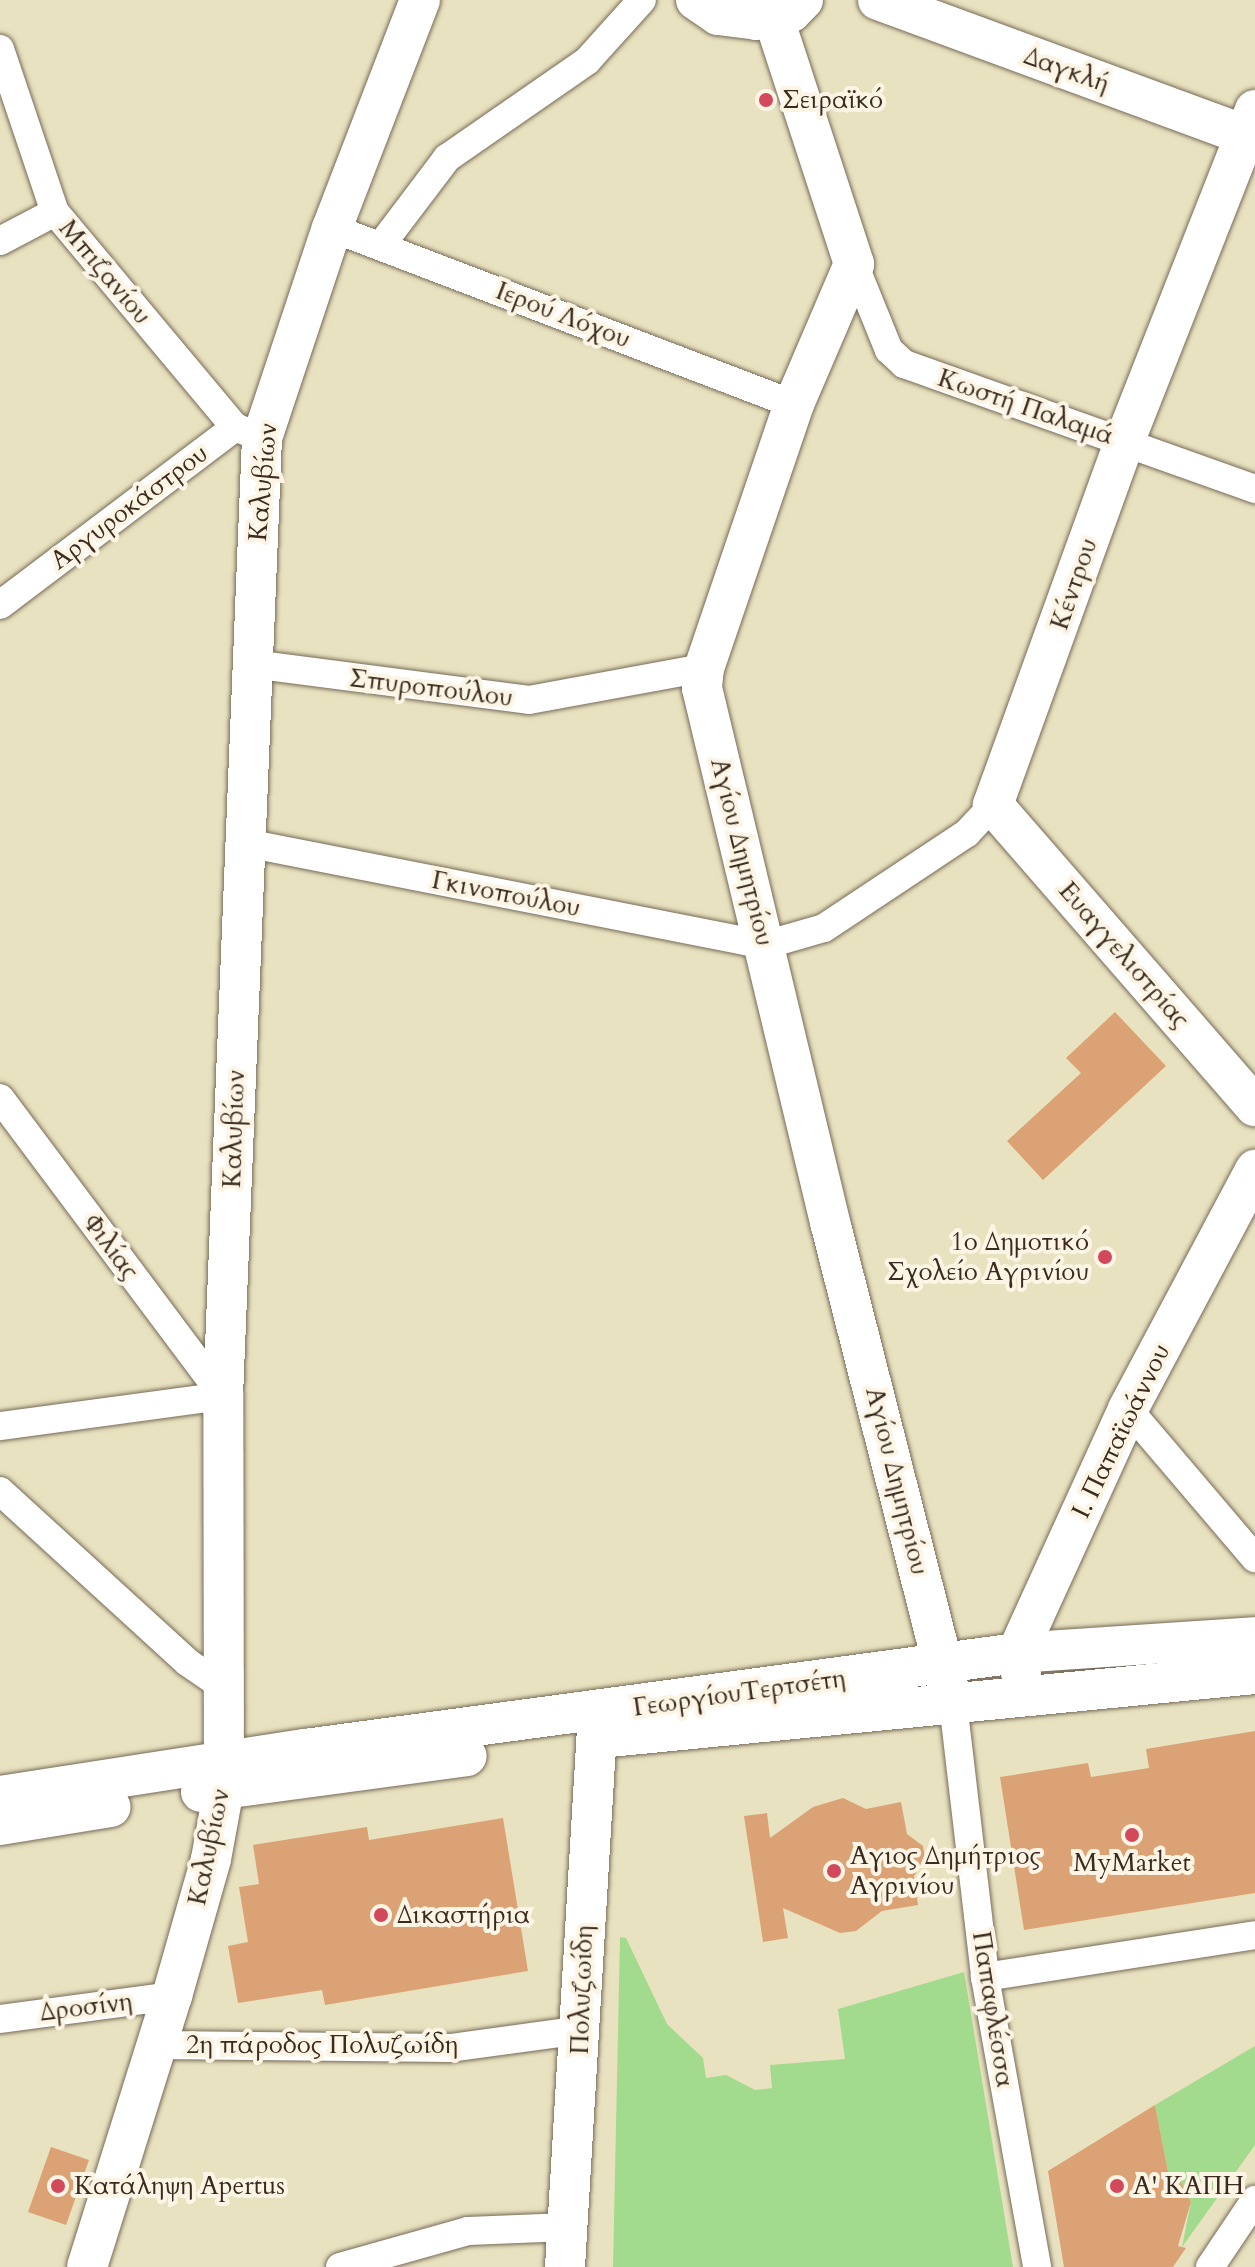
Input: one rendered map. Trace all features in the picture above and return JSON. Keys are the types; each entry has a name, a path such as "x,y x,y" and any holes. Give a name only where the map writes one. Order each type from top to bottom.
{"street":[{"name":"Καλυβίων","path":"87,2267 172,1996 211,1859 225,1775 222,1686 223,1396 252,664 248,433 420,0"},
{"path":"382,244 447,158 587,61 642,0"},
{"path":"696,0 718,15 789,10 854,264"},
{"name":"Δαγκλή","path":"878,0 1252,128"},
{"name":"Μπιζανίου","path":"0,49 55,212 248,433"},
{"name":"Κέντρου","path":"765,945 824,928 967,833 993,805 1125,440 1252,128"},
{"path":"0,241 55,212"},
{"name":"Ιερού Λόχου","path":"332,228 382,244 794,404"},
{"name":"Αγίου Δημητρίου","path":"854,264 794,404 704,668 706,710 953,1703"},
{"name":"Κωστή Παλαμά","path":"854,264 889,350 904,364 1125,440 1248,478"},
{"name":"Αργυροκάστρου","path":"0,605 248,433"},
{"name":"Σπυροπούλου","path":"252,664 529,700 704,668"},
{"name":"Ευαγγελιστρίας","path":"993,805 1255,1106"},
{"name":"Γκινοπούλου","path":"246,843 765,945"},
{"name":"Φιλίας","path":"0,1098 223,1396"},
{"name":"Ι. Παπαϊωάννου","path":"1017,1653 1128,1409 1255,1170"},
{"path":"0,1426 223,1396"},
{"path":"1128,1409 1255,1558"},
{"path":"0,1491 187,1662 222,1686"},
{"name":"ΓεωργίουΤερτσέτη","path":"225,1775 598,1725 1017,1653 1255,1637"},
{"path":"1017,1653 1026,1700"},
{"name":"ΓεωργίουΤερτσέτη","path":"598,1725 1026,1700 1255,1674"},
{"name":"Παπαφλέσσα","path":"953,1703 985,1977 1037,2267"},
{"name":"Πολυζωίδη","path":"565,2267 598,1725"},
{"path":"0,1796 225,1775"},
{"path":"0,1825 225,1775"},
{"path":"985,1977 1255,1935"},
{"name":"Δροσίνη","path":"0,2019 172,1996"},
{"name":"2η πάροδος Πολυζωίδη","path":"157,2045 450,2048 581,2030"},
{"path":"1210,2267 1255,2200"},
{"path":"340,2267 468,2231 568,2227"}],"green space":[{"path":"620,1937 626,1938 667,2024 703,2058 706,2078 726,2075 755,2090 772,2088 770,2065 845,2059 838,2009 964,1972 1013,2267 613,2267"},
{"path":"1255,2046 1255,2145 1182,2247 1191,2202 1180,2181 1170,2182 1155,2105"}],"building":[{"path":"1115,1012 1166,1066 1043,1180 1007,1141 1081,1073 1066,1058"},
{"name":"MyMarket","path":"1255,1731 1255,1893 1024,1930 1000,1777 1088,1763 1091,1777 1149,1768 1146,1749"},
{"name":"Αγιος Δημήτριος Αγρινίου","path":"843,1798 866,1809 901,1802 907,1834 923,1846 925,1859 914,1876 918,1905 882,1911 856,1931 840,1933 783,1908 788,1938 763,1942 744,1816 767,1813 770,1838 813,1807"},
{"name":"Δικαστήρια","path":"503,1818 528,1971 325,2005 322,1990 238,2003 228,1946 248,1942 239,1887 259,1884 253,1845 367,1827 369,1840"},
{"name":"Α' ΚΑΠΗ","path":"1155,2105 1170,2182 1180,2181 1191,2202 1178,2246 1186,2248 1173,2267 1064,2267 1048,2171"},
{"name":"Κατάληψη Apertus","path":"51,2147 89,2160 66,2225 28,2212"}],"place":[{"name":"Σειραϊκό","path":"766,100"},
{"name":"1ο Δημοτικό Σχολείο Αγρινίου","path":"1105,1257"},
{"name":"MyMarket","path":"1132,1835"},
{"name":"Αγιος Δημήτριος Αγρινίου","path":"834,1871"},
{"name":"Δικαστήρια","path":"381,1915"},
{"name":"Κατάληψη Apertus","path":"58,2186"},
{"name":"Α' ΚΑΠΗ","path":"1117,2186"}]}
